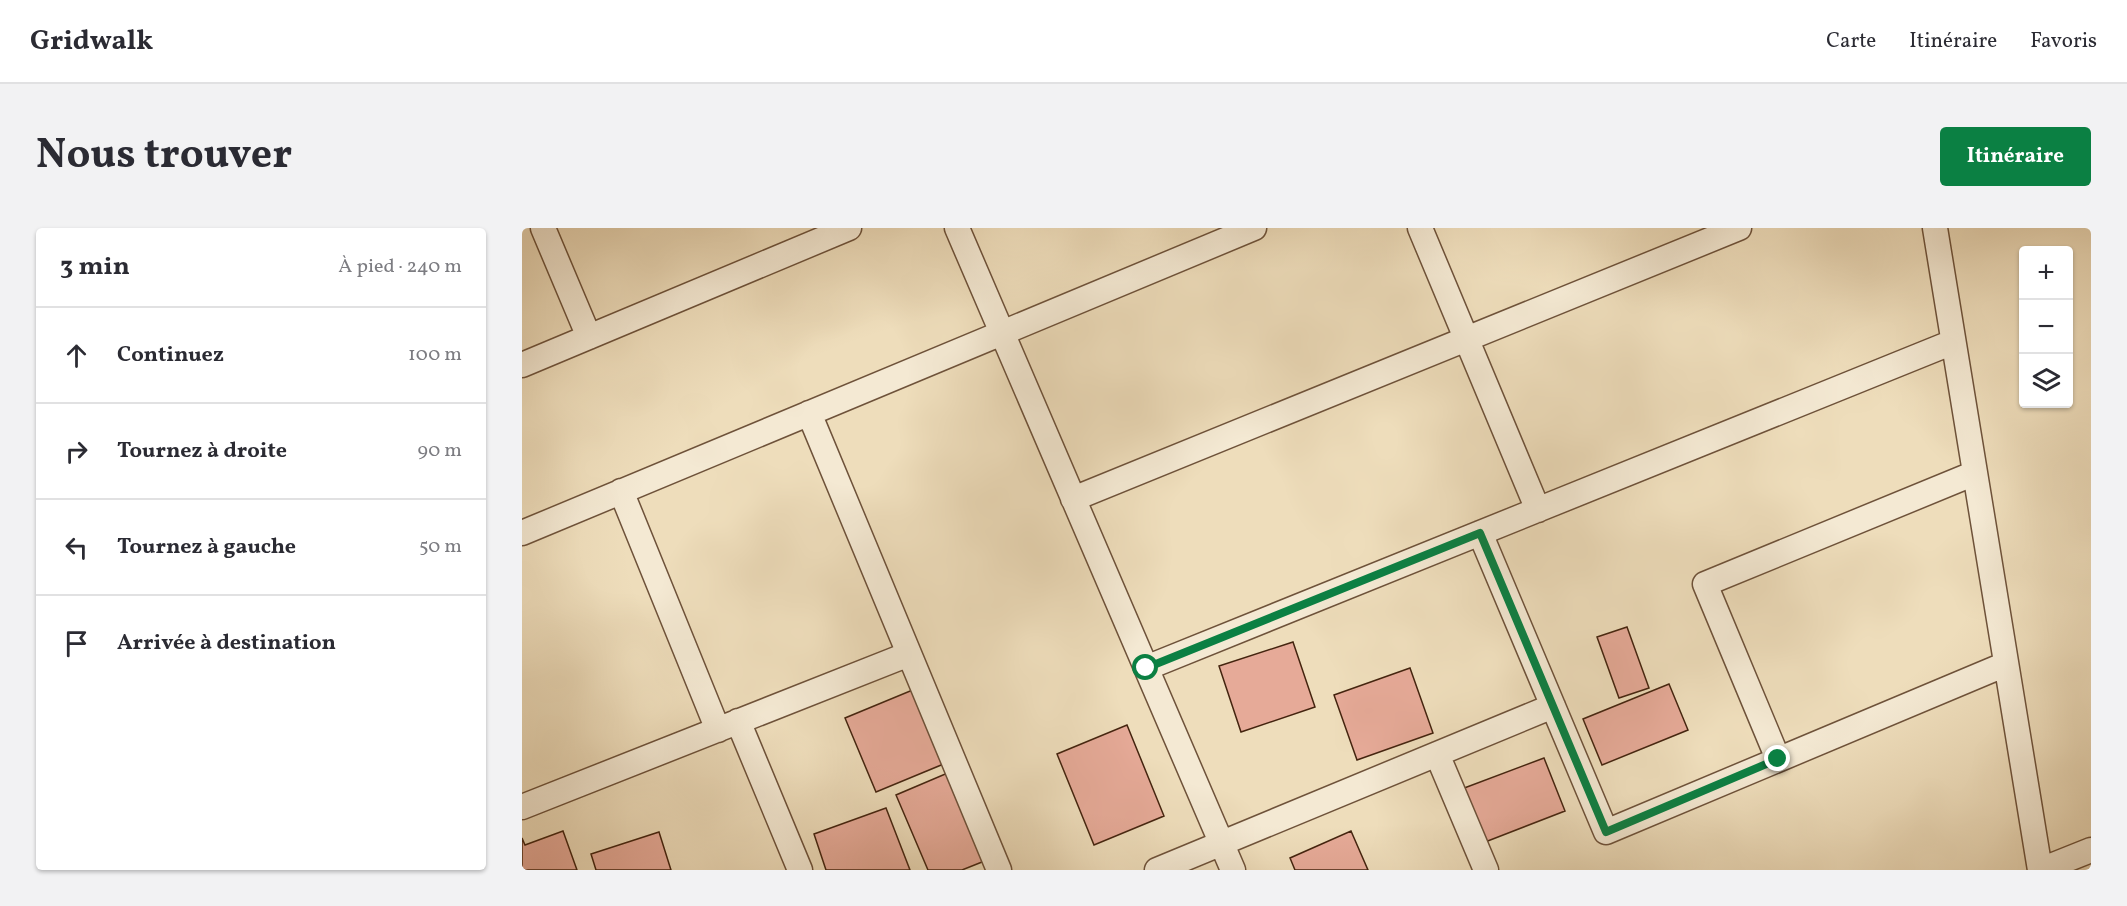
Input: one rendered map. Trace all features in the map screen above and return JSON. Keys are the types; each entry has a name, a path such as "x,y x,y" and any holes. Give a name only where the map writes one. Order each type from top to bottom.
{"street":[{"path":"543,228 589,337"},
{"path":"522,365 849,228"},
{"path":"957,228 1233,870"},
{"path":"522,532 1002,333 1218,235 1254,228"},
{"path":"1420,228 1538,510"},
{"path":"1073,499 1739,228"},
{"path":"1935,228 2041,870 2091,850"},
{"path":"1146,668 1953,342"},
{"path":"809,413 999,870"},
{"path":"1778,759 1705,584 1975,473"},
{"path":"621,491 728,726 801,870"},
{"path":"1480,533 1606,832 2006,664"},
{"path":"522,807 909,654"},
{"path":"1157,870 1553,706"},
{"path":"1437,754 1486,870"}],"building":[{"path":"1627,627 1649,688 1619,698 1597,637"},
{"path":"1293,642 1315,707 1241,732 1219,666"},
{"path":"1410,668 1433,733 1357,760 1334,695"},
{"path":"1669,684 1688,730 1602,765 1583,719"},
{"path":"915,689 946,763 876,792 845,718"},
{"path":"1127,725 1164,816 1094,845 1057,754"},
{"path":"1544,758 1565,811 1480,844 1459,790"},
{"path":"950,772 987,860 962,870 928,870 896,795"},
{"path":"886,808 910,870 826,870 814,834"},
{"path":"563,831 577,870 522,870 522,838 525,845"},
{"path":"1351,831 1368,870 1295,870 1290,858"},
{"path":"659,832 671,870 596,870 591,854"}],"route":[{"path":"1146,668 1480,533 1606,832 1778,759"}]}
